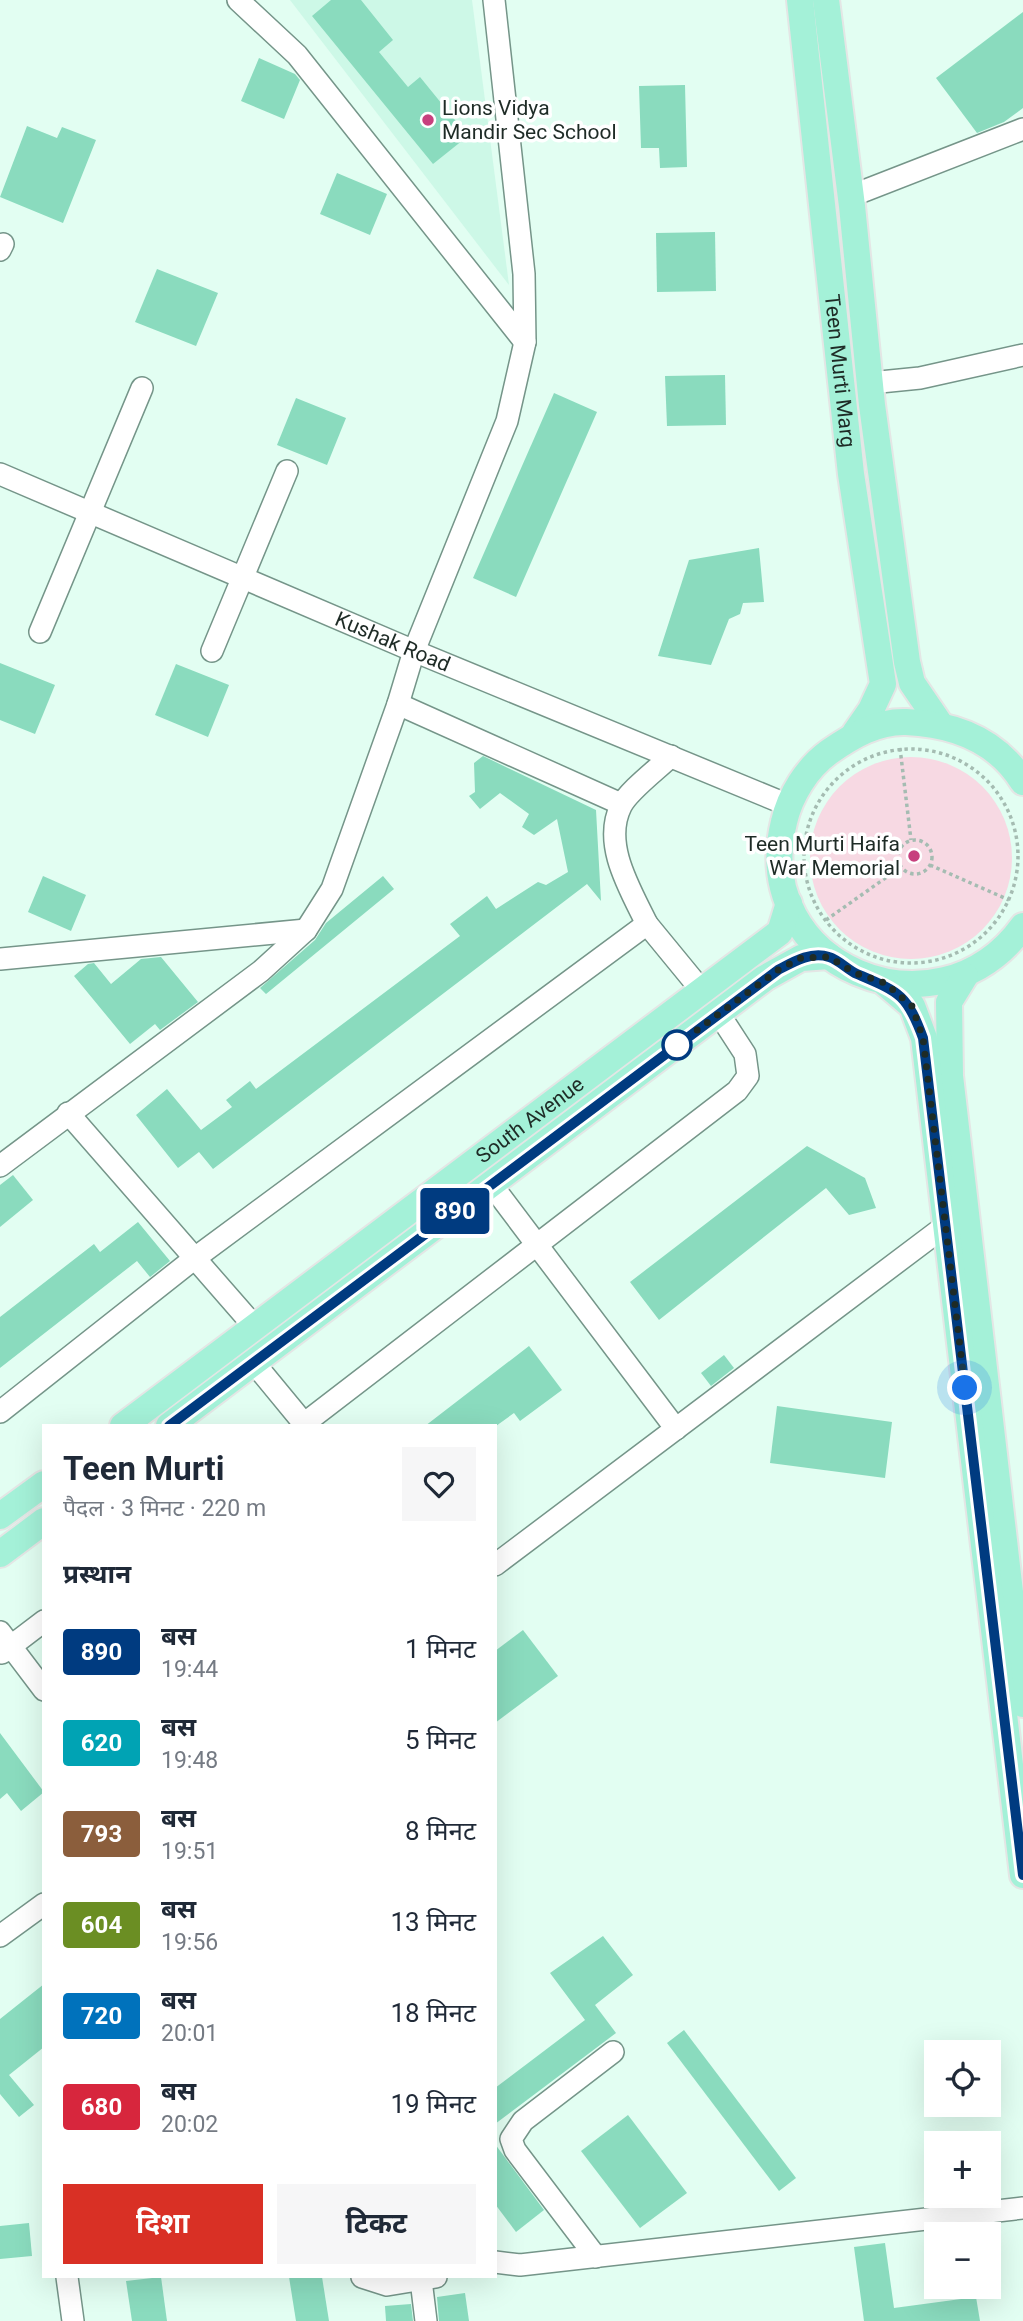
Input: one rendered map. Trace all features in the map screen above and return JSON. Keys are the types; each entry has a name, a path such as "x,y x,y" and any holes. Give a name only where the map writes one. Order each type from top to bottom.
{"main road":[{"name":"Teen Murti Marg","path":"800,0 851,474 883,684 871,710 855,733"},
{"name":"Teen Murti Marg","path":"826,0 851,196 870,383 907,662 912,683 940,724"},
{"path":"1020,935 991,961 965,975 925,986 885,983 855,973 829,957 816,927 789,903 780,871 780,837 788,805 815,762 855,733 897,722 940,724 972,735 999,754 1023,780"},
{"name":"South Avenue","path":"126,1424 780,932 789,903"},
{"name":"South Avenue","path":"172,1424 765,978 801,958 829,957"},
{"path":"965,975 949,1002 950,1076 1023,1704"},
{"path":"885,983 912,1006 923,1038 1023,1874"},
{"path":"0,1516 42,1485"},
{"path":"0,1554 42,1522"}],"street":[{"path":"238,0 297,55 525,342"},
{"path":"0,1166 261,971 306,930 332,889 414,652 507,421 525,342 524,274 494,0"},
{"path":"851,196 1023,129"},
{"path":"870,383 920,378 1023,355"},
{"path":"40,632 142,388"},
{"path":"212,651 287,471"},
{"name":"Kushak Road","path":"0,474 414,652 788,805"},
{"path":"398,704 621,804"},
{"path":"671,756 621,804 614,833 622,871 647,924 702,992"},
{"path":"0,1412 195,1258 647,924"},
{"path":"0,959 306,930"},
{"path":"304,1424 737,1091 748,1076 744,1054 719,1014"},
{"path":"68,1113 254,1326"},
{"path":"491,1184 539,1244 676,1429"},
{"path":"497,1563 945,1226"},
{"path":"254,1363 302,1424"},
{"path":"42,1622 4,1644 42,1688"},
{"path":"0,1936 42,1905"},
{"path":"596,2257 515,2150 511,2139 523,2120 613,2052"},
{"path":"497,2263 520,2265 1023,2208"},
{"path":"67,2278 73,2321"},
{"path":"365,2278 387,2285 428,2278 426,2321"}],"path":[{"path":"897,722 911,840"},
{"path":"901,750 925,751 953,759 975,771 996,792 1011,818 1017,842 1017,866 1009,900 996,922 970,946 948,957 925,962 900,962 871,955 816,927 813,897 805,868 805,844 813,815 824,794 845,772 871,757 901,750"},
{"path":"911,840 922,841 929,847 930,865"},
{"path":"901,867 899,852 911,840"},
{"path":"930,865 1009,900"},
{"path":"901,867 914,873 930,865"},
{"path":"816,927 901,867"}],"shaded area":[{"path":"290,0 472,0 509,285"},
{"path":"911,757 950,765 967,774 982,787 995,802 1004,819 1012,858 1004,897 995,914 982,929 967,942 950,951 911,959 872,951 855,942 840,929 827,914 818,897 810,858 818,819 827,802 840,787 855,774 872,765"}],"building":[{"path":"331,0 361,0 393,40 379,52 408,87 420,77 468,136 433,164 312,16"},
{"path":"1023,12 1023,108 1004,122 977,133 936,78"},
{"path":"259,58 295,74 300,80 284,119 241,101"},
{"path":"685,85 687,167 660,168 659,148 641,148 639,86"},
{"path":"27,126 57,138 62,127 96,140 63,223 0,197"},
{"path":"337,173 387,194 370,235 320,214"},
{"path":"715,232 716,291 657,292 656,233"},
{"path":"157,269 218,293 196,346 135,322"},
{"path":"725,375 726,425 667,426 665,376"},
{"path":"554,393 597,412 516,597 473,578"},
{"path":"296,398 346,418 327,465 277,445"},
{"path":"759,548 764,602 743,603 740,614 729,619 711,665 658,656 689,560"},
{"path":"0,663 55,685 35,734 0,720"},
{"path":"176,664 229,685 208,737 155,715"},
{"path":"483,756 596,810 601,901 587,884 213,1169 199,1152 178,1168 136,1115 167,1089 201,1130 232,1107 226,1100 250,1081 256,1089 460,936 450,924 487,896 496,909 538,882 546,885 568,872 557,819 534,835 522,827 529,814 500,793 480,809 469,796 475,792 474,763"},
{"path":"43,876 86,895 71,931 28,912"},
{"path":"383,876 394,889 266,994 260,988 315,940 326,923"},
{"path":"161,957 198,1002 160,1030 155,1024 130,1044 74,976 88,964 94,963 111,984 141,959"},
{"path":"807,1146 865,1178 876,1208 849,1215 826,1188 659,1320 630,1282"},
{"path":"13,1175 33,1200 0,1227 0,1185"},
{"path":"138,1222 170,1261 150,1277 137,1261 0,1368 0,1317 94,1244 100,1252"},
{"path":"529,1346 562,1390 520,1421 514,1413 497,1425 428,1424"},
{"path":"724,1355 734,1368 711,1386 701,1373"},
{"path":"777,1406 892,1422 885,1478 770,1463"},
{"path":"523,1630 558,1676 497,1722 497,1650"},
{"path":"0,1733 42,1789 42,1794 21,1811 7,1793 0,1799"},
{"path":"603,1936 633,1975 595,2005 616,2033 497,2122 497,2086 585,2020 550,1973"},
{"path":"42,1986 42,2049 9,2075 34,2105 19,2117 0,2094 0,2019"},
{"path":"684,2030 796,2178 779,2191 667,2043"},
{"path":"628,2115 687,2193 640,2228 581,2151"},
{"path":"497,2147 544,2210 516,2232 497,2207"},
{"path":"29,2223 32,2256 0,2259 0,2226"},
{"path":"885,2243 894,2308 976,2299 980,2321 864,2321 854,2247"},
{"path":"161,2278 167,2321 132,2321 126,2281"},
{"path":"289,2278 322,2278 329,2321 296,2321"},
{"path":"465,2293 469,2321 439,2321 437,2297"},
{"path":"411,2304 413,2321 386,2321 385,2306"}],"bus line":[{"name":"890","path":"172,1424 765,978 801,958 829,957 855,973 885,983 912,1006 923,1038 1023,1875"}],"place":[{"name":"Lions Vidya Mandir Sec School","path":"428,120"},
{"name":"Teen Murti Haifa War Memorial","path":"914,856"}],"route":[{"path":"677,1045 765,978 801,958 829,957 855,973 885,983 912,1006 923,1038 965,1388"}]}
